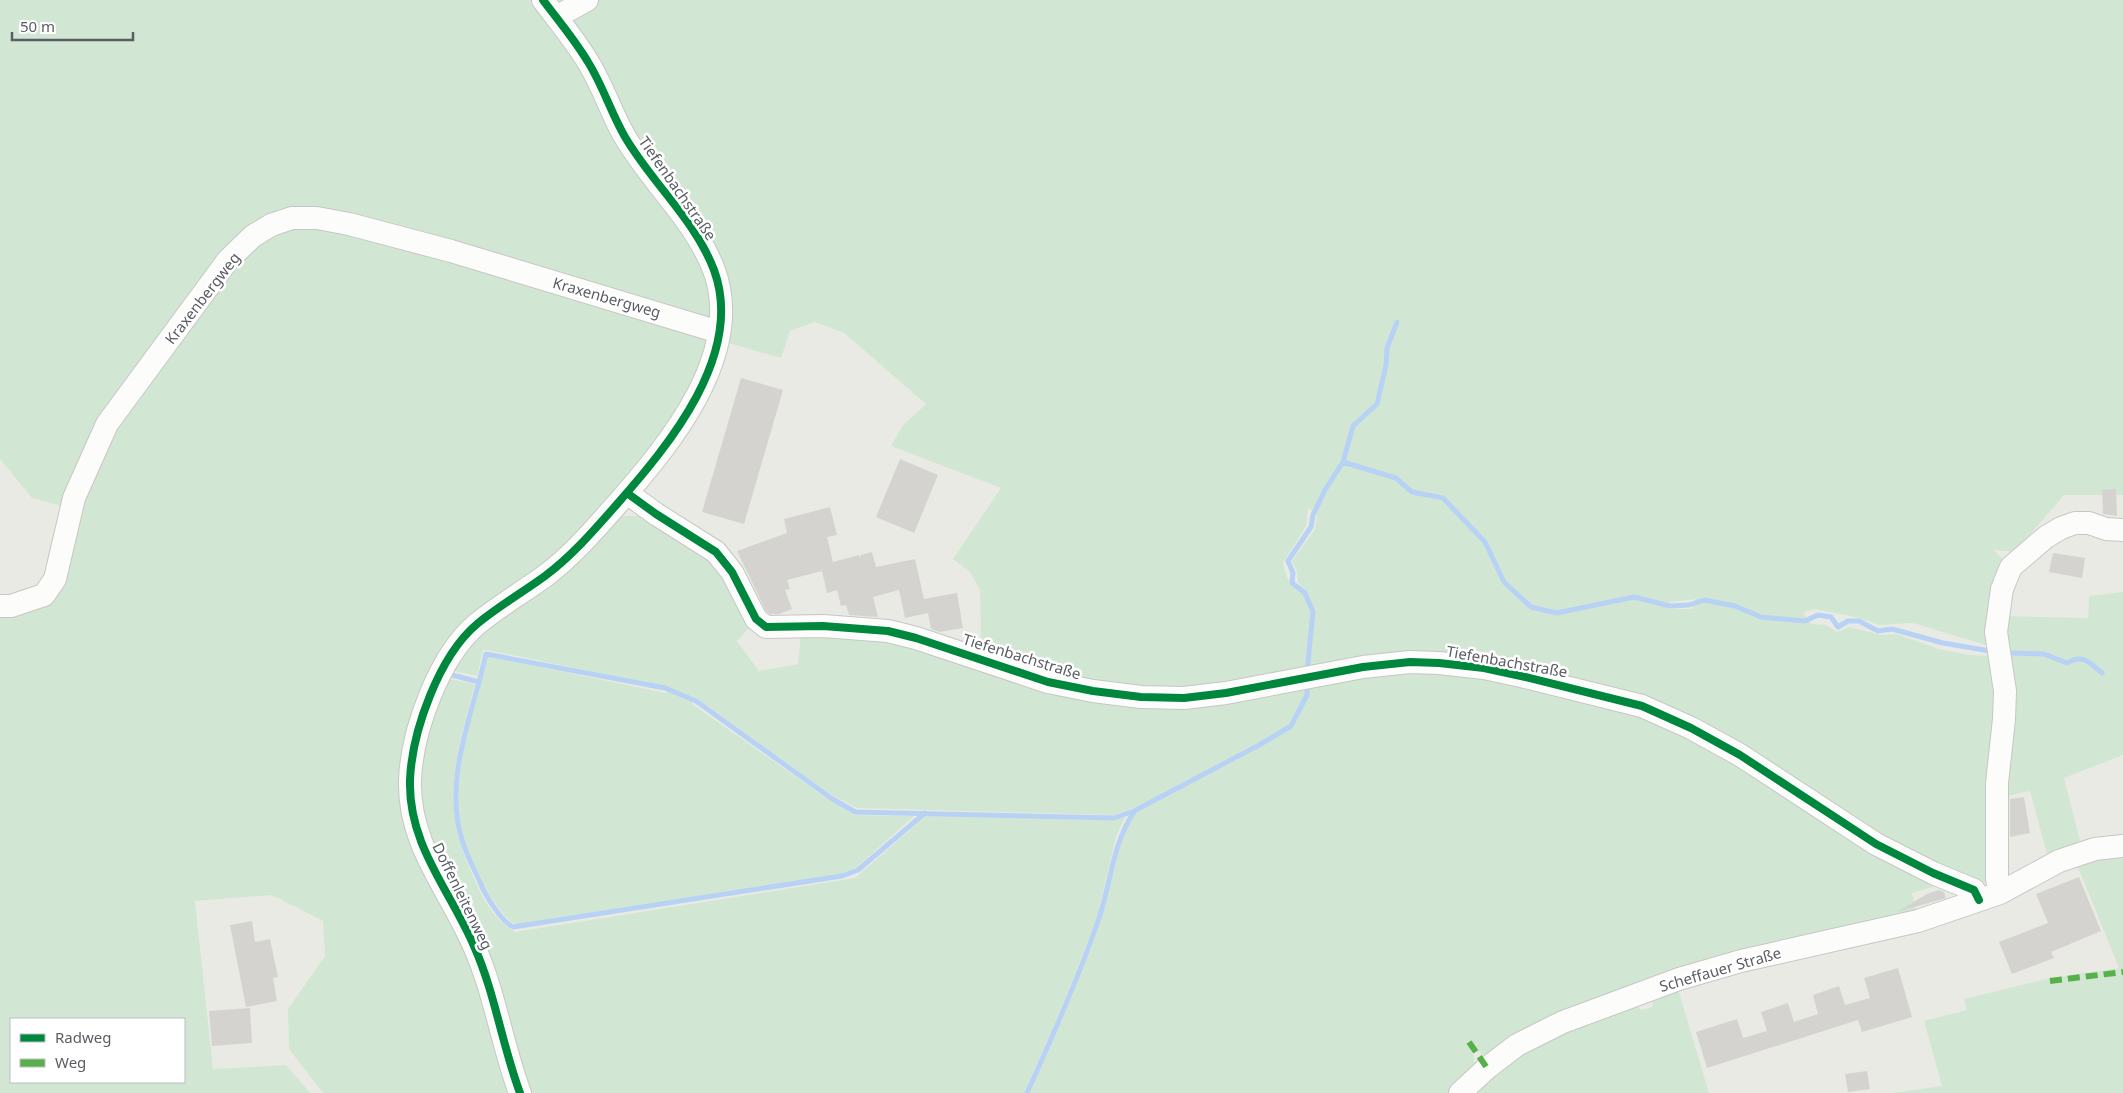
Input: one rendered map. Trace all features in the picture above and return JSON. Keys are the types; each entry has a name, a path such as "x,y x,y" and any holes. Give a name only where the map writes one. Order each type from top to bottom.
{"street":[{"path":"549,9 587,0"},
{"name":"Tiefenbachstraße","path":"549,9 588,62 625,137 702,243 715,274 720,300 719,332 713,358 678,428 626,493 716,552 732,572 756,619 766,627 823,626 888,632 916,638 1048,682 1093,691 1141,697 1184,698 1226,693 1364,667 1410,662 1439,663 1521,676 1642,706 1691,728 1740,755 1876,844 1933,873 1974,890 1979,900"},
{"name":"Kraxenbergweg","path":"0,606 11,606 44,595 55,580 74,498 107,424 228,260 252,236 271,226 292,218 317,218 349,224 451,251 719,332"},
{"name":"Doffenleitenweg","path":"520,1093 474,945 430,864 416,825 410,782 413,753 421,723 435,685 452,653 468,633 474,626 508,600 547,575 583,542 626,493"},
{"path":"2000,893 1997,879 1997,783 2004,719 2004,691 1996,632 2002,589 2011,567 2046,537 2061,528 2075,524 2089,524 2106,529 2123,530"},
{"name":"Scheffauer Straße","path":"1460,1093 1487,1068 1517,1045 1563,1022 1679,979 1741,961 1918,921 2000,893 2059,862 2095,849 2123,846"}],"green space":[{"path":"0,0 533,0 578,61 702,256 714,320 311,222 706,335 708,356 656,448 554,564 465,626 406,789 465,936 515,1093 323,1093 289,1049 288,1009 325,956 323,921 272,895 195,901 213,1069 286,1065 310,1093 0,1093 0,610 35,603 78,510 32,498 0,459"},
{"path":"555,0 2123,0 2123,495 2064,495 2015,552 1994,550 2003,560 1992,647 1913,623 1879,625 1855,617 1814,609 1803,612 1811,624 1826,625 1837,632 1849,627 1881,635 1896,634 1939,649 1969,655 1994,656 2000,693 1991,877 1982,886 1950,876 1740,751 1488,665 1229,689 1097,687 981,649 980,590 970,572 953,559 1001,488 891,446 903,425 926,404 844,333 815,322 790,331 781,358 725,342 728,316 637,147 572,19 577,3","holes":["1308,508 1317,514 1315,529 1292,561 1297,571 1298,582 1307,594 1293,587 1283,563 1306,526","1696,599 1692,609 1668,609 1670,602"]},
{"path":"622,516 639,516 712,557 752,625 737,641 759,671 798,664 801,633 895,640 1088,696 1300,684 1448,667 1644,711 1947,883 1912,893 1917,914 1855,927 1492,1055 1482,1055 1471,1040 1467,1043 1475,1060 1475,1066 1470,1076 1452,1093 1029,1093 1084,966 1100,923 1118,851 1129,823 1137,811 1272,740 1272,735 1137,807 1113,815 857,808 830,794 695,697 692,704 825,797 854,815 914,816 857,867 840,875 516,925 499,909 486,889 464,841 460,819 458,796 460,772 469,724 487,656 666,693 670,688 487,650 483,650 477,676 449,670 460,652 608,523"},
{"path":"2123,592 2123,755 2064,778 2082,848 2049,862 2030,791 2002,797 2003,616 2088,618 2089,596"},
{"path":"445,678 475,684 464,723 454,782 455,822 460,842 477,886 485,901 501,922 515,932 855,878 926,816 1111,820 1125,817 1116,837 1096,921 1061,1009 1024,1093 525,1093 421,828 419,746"},
{"path":"2123,852 2123,1093 1892,1093 1942,1086 1924,1021 1967,1010 1964,999 2051,978 2119,968 2075,860"},
{"path":"1678,989 1709,1093 1470,1093 1537,1040 1635,1003 1641,1010 1652,1007 1654,998"}],"building":[{"path":"741,378 783,390 744,524 702,512"},
{"path":"900,459 938,475 914,533 876,517"},
{"path":"2116,489 2117,516 2103,514 2102,490"},
{"path":"830,507 837,535 827,537 833,562 859,555 860,558 861,555 872,552 876,567 915,559 924,599 957,593 963,628 940,632 931,629 928,613 905,618 899,590 873,597 878,617 849,615 846,605 841,606 837,590 827,593 822,571 787,580 790,589 785,590 792,609 779,614 770,614 766,611 737,551 787,533 784,519"},
{"path":"2053,553 2085,558 2082,578 2049,572"},
{"path":"2024,797 2030,833 2010,837 2010,799"},
{"path":"2079,877 2101,931 2051,952 2054,958 2012,974 1999,942 2048,923 2036,894"},
{"path":"1939,890 1944,892 1946,898 1897,912 1927,894"},
{"path":"252,921 255,942 270,939 278,977 273,978 277,1001 246,1007 230,925"},
{"path":"1898,968 1912,1017 1862,1032 1858,1020 1707,1068 1696,1032 1737,1019 1743,1038 1767,1031 1761,1012 1788,1003 1794,1022 1818,1014 1813,995 1839,986 1845,1005 1870,998 1864,978"},
{"path":"250,1008 252,1043 212,1046 209,1011"},
{"path":"1867,1071 1870,1089 1848,1092 1845,1074"}],"waterway":[{"path":"1307,672 1313,612 1305,593 1292,583 1293,573 1288,561 1311,527 1313,515 1325,490 1343,462 1353,426 1377,404 1386,365 1387,348 1397,322"},
{"path":"1343,462 1396,478 1412,492 1443,498 1485,542 1504,582 1531,607 1557,613 1634,597 1670,606 1689,605 1704,600 1735,606 1761,617 1805,621 1818,615 1831,617 1838,627 1848,621 1859,621 1878,631 1892,629 1943,643 1990,651"},
{"path":"2013,653 2044,654 2067,663 2082,659 2102,673"},
{"path":"448,674 479,682 486,654 665,688 696,701 831,798 855,812 1114,818 1134,811 1291,726 1307,695 1307,683"},
{"path":"479,682 463,741 456,782 458,823 466,853 486,894 499,914 513,927 842,876 858,870 925,813"},
{"path":"1027,1093 1064,1009 1089,945 1102,910 1120,838 1134,812"}],"marked path":[{"path":"2050,981 2123,972"},
{"path":"1469,1042 1487,1068"}],"cycle path":[{"path":"520,1093 488,982 464,925 432,866 416,825 411,803 410,780 416,739 430,696 451,655 463,638 485,617 545,576 574,551 638,480 679,426 697,396 711,365 719,334 721,302 714,270 696,235 636,154 620,128 588,62 543,0"},
{"path":"627,493 716,552 732,572 756,619 766,627 823,626 888,631 916,638 1048,682 1093,691 1141,697 1184,698 1226,693 1363,667 1410,662 1484,668 1642,706 1691,728 1740,755 1876,844 1933,873 1974,890 1979,900"}]}
